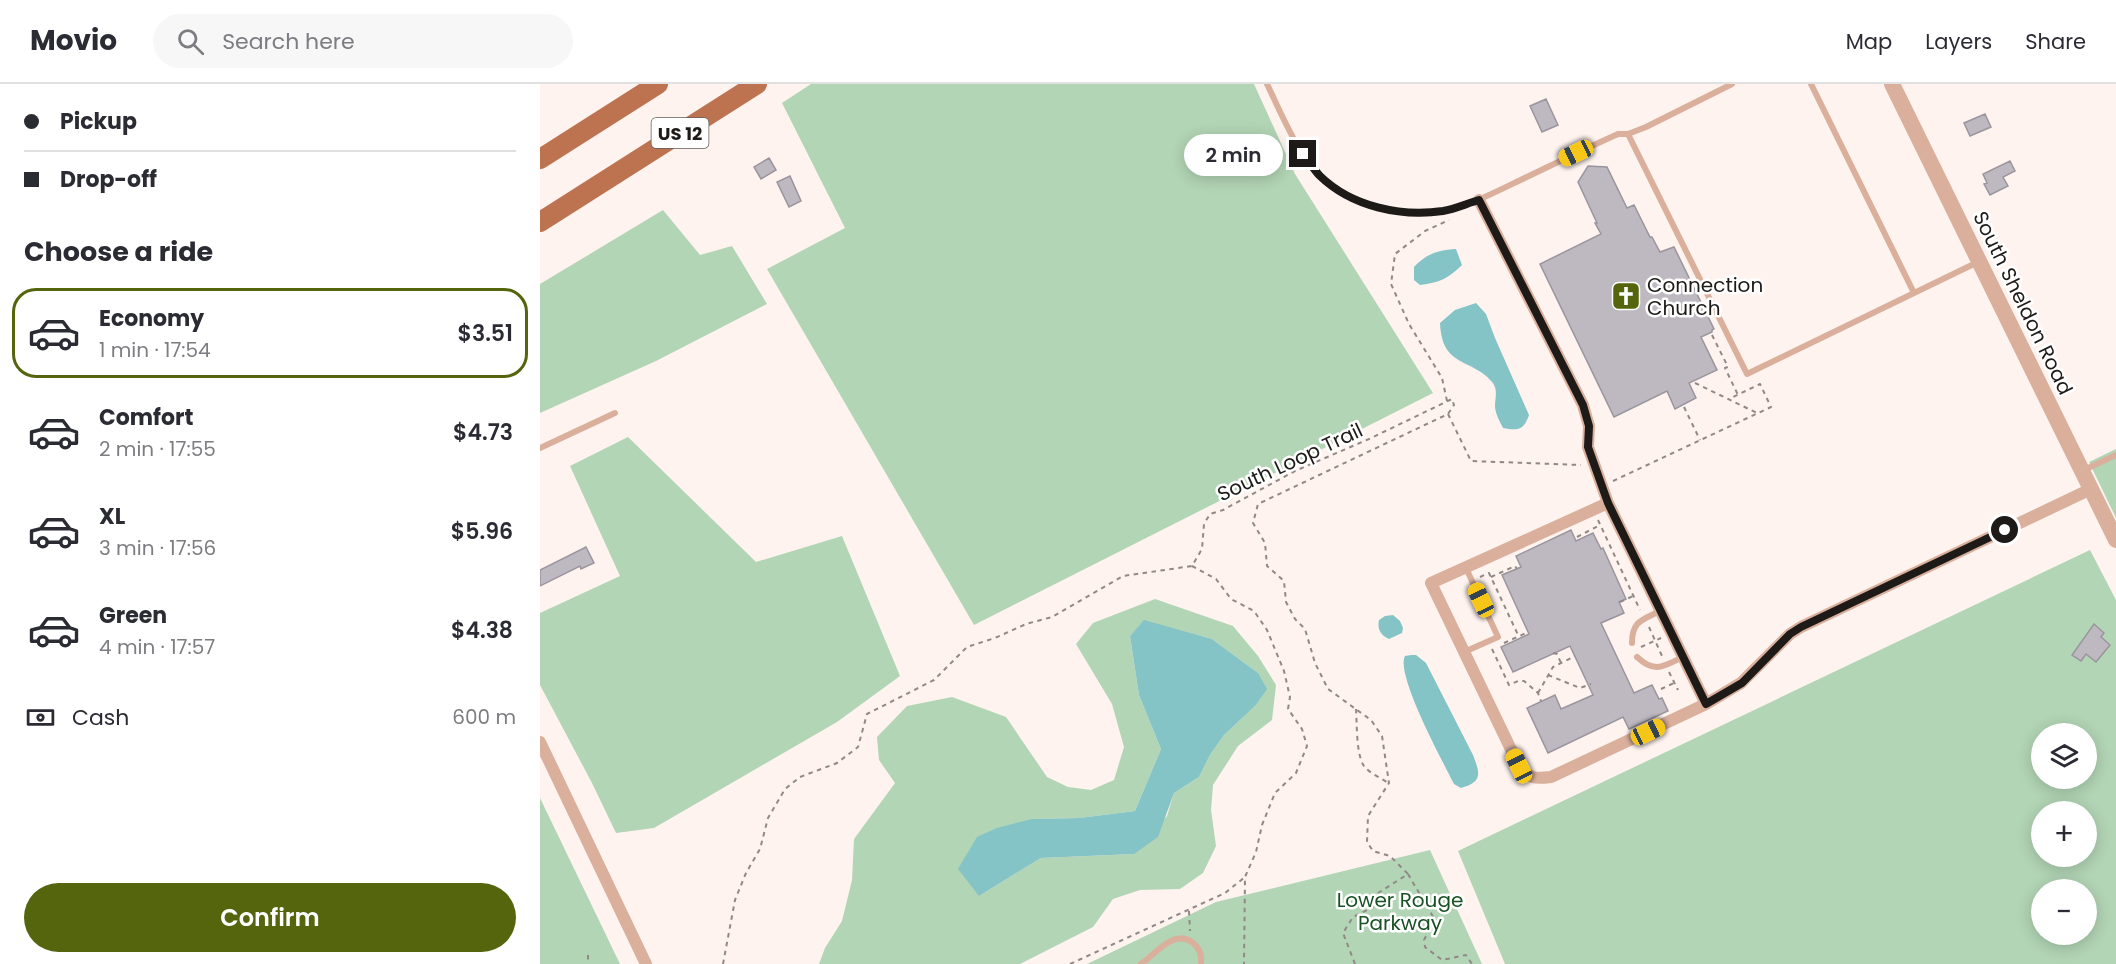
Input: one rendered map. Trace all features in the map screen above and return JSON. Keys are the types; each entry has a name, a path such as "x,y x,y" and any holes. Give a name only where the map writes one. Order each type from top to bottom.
{"main road":[{"name":"US 12","path":"540,222 743,89 757,84"},
{"name":"US 12","path":"541,157 651,86"}],"street":[{"name":"South Sheldon Road","path":"1892,84 2116,540"},
{"path":"1479,200 1583,405 1589,426 1588,447 1608,503 1706,704"},
{"path":"1608,503 1431,583 1519,766 1526,774 1536,779 1551,777 1706,704 1742,683 1790,634 1801,627 2091,489"},
{"path":"540,742 646,964"}],"lane":[{"path":"1267,84 1303,154 1320,176 1345,195 1378,208 1406,212 1444,211 1479,200 1618,134 1628,134 1732,84"},
{"path":"1811,84 1914,293"},
{"path":"1628,134 1747,374 1979,262"},
{"path":"540,448 615,413"},
{"path":"2082,471 2116,455"},
{"path":"1463,652 1498,637 1466,568"},
{"path":"1632,643 1632,630 1640,621 1661,610"},
{"path":"1637,657 1647,666 1660,667 1683,657"},
{"path":"1142,964 1167,943 1180,939 1187,940 1198,948 1202,964"}],"path":[{"path":"1453,218 1425,231 1395,254 1392,284 1409,324 1442,378 1447,401 1452,399 1454,405 1448,414 1471,461 1595,466"},
{"path":"1712,334 1738,395"},
{"path":"1695,382 1757,413"},
{"path":"1602,484 1635,472 1771,407 1760,384 1729,399"},
{"name":"South Loop Trail","path":"1192,566 1202,549 1204,524 1210,514 1223,510 1296,471 1447,401"},
{"path":"1684,407 1701,441"},
{"name":"South Loop Trail","path":"1389,783 1382,736 1371,720 1328,689 1315,663 1305,630 1295,619 1286,602 1284,580 1267,566 1265,543 1253,523 1258,504 1448,414"},
{"path":"1725,423 1727,428"},
{"path":"1597,519 1640,611 1638,612"},
{"path":"1577,537 1600,525"},
{"path":"723,964 735,900 746,873 760,849 768,818 785,789 800,777 837,763 858,747 867,714 934,680 967,647 1026,624 1052,617 1123,576 1192,566 1216,579 1231,599 1254,610 1267,630 1284,671 1290,697 1288,709 1302,729 1307,746 1296,773 1275,794 1262,825 1256,852 1245,877 1244,964"},
{"path":"1491,577 1515,566 1516,569"},
{"path":"1476,579 1489,573 1519,637"},
{"path":"1620,602 1633,596"},
{"path":"1648,624 1662,656"},
{"path":"1501,645 1526,633"},
{"path":"1644,645 1656,640"},
{"path":"1492,649 1509,685 1524,681 1538,693 1541,701"},
{"path":"1553,654 1557,654 1561,663"},
{"path":"1538,693 1553,667 1575,656"},
{"path":"1548,675 1580,688 1591,684"},
{"path":"1661,689 1674,682"},
{"path":"1356,709 1358,738 1365,766 1389,783 1368,816 1367,842 1373,851 1390,856 1408,874 1435,920 1424,940 1425,946 1442,960 1466,955 1472,964"},
{"path":"1355,964 1342,933 1353,917 1373,907 1375,896 1408,874"},
{"path":"1070,964 1225,893 1245,877"},
{"path":"1187,940 1191,927 1189,910"},
{"path":"588,955 588,964"}],"green space":[{"path":"811,84 1254,84 1295,174 1433,393 974,625 767,269 845,228 782,103"},
{"path":"663,210 700,255 732,246 767,304 656,361 540,413 540,284"},
{"path":"628,437 756,562 842,536 900,676 837,722 654,828 616,833 540,685 540,613 620,576 570,466"},
{"path":"2116,449 2116,518 2089,462"},
{"path":"2090,550 2116,600 2116,964 1505,964 1458,851"},
{"path":"1155,599 1233,626 1258,656 1276,685 1272,720 1238,746 1213,785 1211,810 1216,846 1203,873 1180,889 1140,890 1113,899 1093,927 1020,964 819,964 825,948 842,921 852,880 854,839 895,783 879,760 877,737 907,706 952,697 1006,717 1047,777 1068,787 1091,790 1114,780 1124,747 1112,704 1076,644 1093,623","holes":["1144,621 1212,639 1258,673 1255,706 1224,735 1210,755 1199,777 1174,793 1167,816 1134,854 1041,858 979,896 1032,819 1079,818 1135,811 1161,749 1139,695 1130,636"]},
{"path":"540,798 620,964 540,964"},
{"name":"Lower Rouge Parkway","path":"1430,850 1482,964 1087,964 1216,902"}],"water":[{"path":"1456,249 1462,265 1453,273 1427,284 1420,285 1414,280 1414,267 1423,259 1444,250"},
{"path":"1476,303 1486,314 1529,415 1525,424 1520,428 1503,428 1496,412 1496,392 1493,383 1485,375 1452,355 1442,338 1440,323 1455,310"},
{"path":"1393,615 1400,621 1403,628 1402,633 1389,639 1380,632 1379,620"},
{"path":"1144,620 1212,639 1258,673 1267,689 1255,706 1224,735 1210,755 1199,777 1174,793 1158,837 1134,854 1041,858 979,896 958,869 977,837 997,828 1032,819 1079,818 1135,811 1161,749 1139,695 1130,636"},
{"path":"1416,655 1426,663 1473,755 1478,776 1468,786 1461,788 1454,784 1413,699 1404,666 1405,656"}],"building":[{"path":"1546,99 1558,125 1542,132 1530,106"},
{"path":"1985,114 1991,127 1970,136 1964,123"},
{"path":"769,158 776,170 761,179 754,167"},
{"path":"2010,161 2015,171 2003,177 2008,186 1990,195 1984,184 1987,183 1983,174"},
{"name":"Connection Church","path":"1588,166 1607,167 1627,208 1634,205 1660,252 1674,247 1714,329 1701,337 1717,370 1689,383 1696,398 1675,409 1667,391 1614,417 1540,264 1601,234 1578,182"},
{"path":"790,176 801,201 789,207 777,182"},
{"path":"1571,530 1576,541 1593,533 1601,549 1603,548 1626,599 1619,602 1624,613 1601,623 1634,693 1652,685 1668,711 1629,729 1623,717 1548,753 1527,708 1555,695 1561,709 1593,695 1570,646 1513,672 1501,647 1529,634 1502,575 1521,567 1516,556"},
{"path":"586,547 594,563 581,569 580,566 540,586 540,570"},
{"path":"2094,624 2104,633 2101,637 2110,645 2096,662 2086,654 2081,661 2072,655"}],"place":[{"name":"Connection Church","path":"1626,296"}],"route":[{"path":"1303,154 1320,176 1345,195 1378,208 1406,212 1444,211 1479,200 1583,405 1589,426 1588,447 1608,503 1706,704 1742,683 1790,634 1801,627 2005,530"}]}
